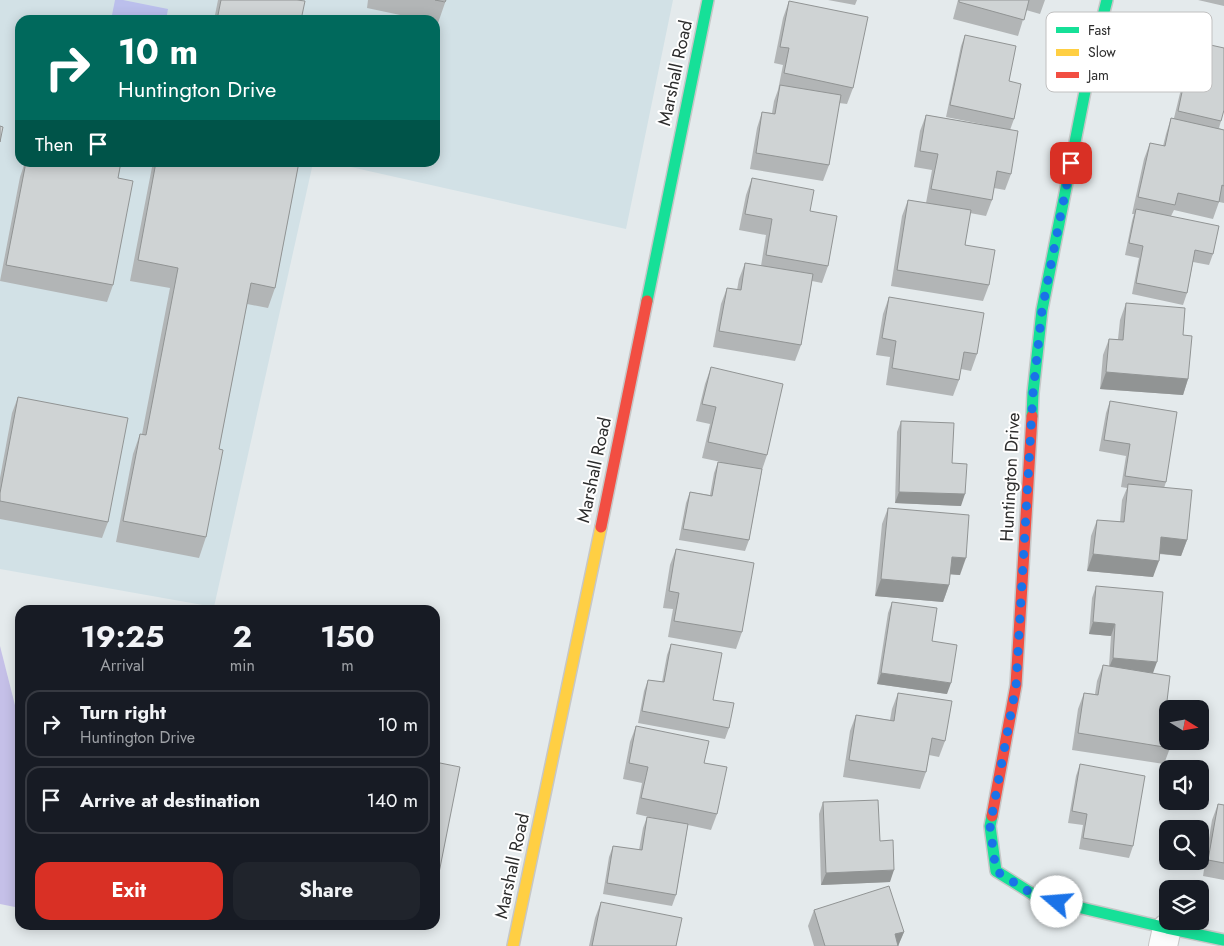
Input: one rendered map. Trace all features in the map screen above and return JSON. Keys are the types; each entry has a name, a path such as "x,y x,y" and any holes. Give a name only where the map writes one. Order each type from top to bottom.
{"street":[{"name":"Marshall Road","path":"513,946 582,620 708,0"},
{"name":"Huntington Drive","path":"1085,92 1042,310 1033,393 1016,686 990,826 996,871 1039,898 1165,937"},
{"path":"1165,937 1224,940"}],"shaded area":[{"path":"0,0 673,0 626,229 351,167 440,167 440,15 15,15 15,167 312,167 214,605 203,605 0,569"},
{"path":"115,0 168,9 167,15 112,15"},
{"path":"0,646 15,705 15,907 0,904"}],"building":[{"path":"221,0 305,1 302,15 218,15"},
{"path":"959,0 1029,0 1024,20 959,2"},
{"path":"789,1 868,17 853,88 784,73 789,48 780,47"},
{"path":"965,35 1016,46 1009,81 1021,84 1014,119 950,105"},
{"path":"1212,45 1224,48 1224,110 1221,121 1178,111 1182,92 1212,92"},
{"path":"780,85 841,95 829,165 756,153 762,112 775,114"},
{"path":"926,115 1018,131 1011,174 997,171 992,200 931,189 938,154 920,151"},
{"path":"1171,118 1224,130 1224,186 1222,185 1219,202 1178,193 1175,205 1138,197 1150,143 1165,146"},
{"path":"0,126 3,127 0,142"},
{"path":"25,167 120,167 118,178 133,181 113,285 6,265"},
{"path":"155,167 298,167 275,288 251,283 219,449 223,450 206,537 123,521 140,434 146,435 178,268 138,260"},
{"path":"752,178 814,190 810,211 837,216 828,266 766,255 772,219 745,214"},
{"path":"908,200 971,210 965,245 995,250 989,285 897,270"},
{"path":"1136,209 1219,226 1213,254 1195,250 1187,293 1136,283 1143,246 1129,243"},
{"path":"745,263 813,274 801,345 719,331 727,288 741,290"},
{"path":"889,297 984,313 977,354 964,352 959,380 892,368 896,341 882,338"},
{"path":"1126,303 1185,308 1183,335 1192,336 1188,379 1106,372 1109,339 1123,340"},
{"path":"711,367 783,384 767,455 708,442 716,407 702,404"},
{"path":"18,397 128,418 108,522 0,501"},
{"path":"1110,401 1177,412 1166,482 1125,476 1130,444 1104,440"},
{"path":"901,421 954,423 952,463 967,464 965,494 899,492"},
{"path":"718,462 762,469 749,540 683,529 690,492 712,496"},
{"path":"1128,484 1192,490 1187,540 1161,537 1159,561 1093,554 1097,520 1124,522"},
{"path":"888,508 969,515 966,558 952,557 949,585 881,579"},
{"path":"676,549 754,563 742,632 674,621 679,593 669,591"},
{"path":"1096,586 1163,592 1157,662 1113,658 1115,624 1093,622"},
{"path":"892,602 937,608 932,641 957,645 951,683 881,673"},
{"path":"671,644 722,653 713,700 734,703 729,728 642,711 648,680 664,682"},
{"path":"1103,665 1170,676 1167,700 1159,700 1159,746 1078,733 1084,693 1098,695"},
{"path":"898,693 952,701 945,741 932,738 926,772 849,760 856,715 894,721"},
{"path":"636,726 709,741 704,763 727,767 717,814 641,798 648,767 629,763"},
{"path":"440,763 460,767 440,868"},
{"path":"1080,764 1145,776 1133,846 1083,838 1087,814 1072,811"},
{"path":"878,800 880,841 893,840 894,870 826,873 823,802"},
{"path":"1218,804 1224,805 1224,863 1209,860"},
{"path":"647,817 688,824 676,895 607,883 613,846 642,850"},
{"path":"889,886 904,932 895,934 898,946 825,946 814,910"},
{"path":"601,902 682,918 676,946 592,946"}],"traffic: fast":[{"path":"647,301 708,0"},
{"path":"1104,12 1107,0"},
{"path":"1032,416 1042,310 1085,92"},
{"path":"992,816 990,826 996,871 1039,898 1224,940"}],"traffic: slow":[{"path":"513,946 601,527"}],"traffic: jam":[{"path":"601,527 647,301"},
{"path":"992,816 1016,685 1032,416"}],"route":[{"path":"1057,902 1039,898 996,871 990,826 1016,686 1033,393 1042,310 1071,163"}]}
